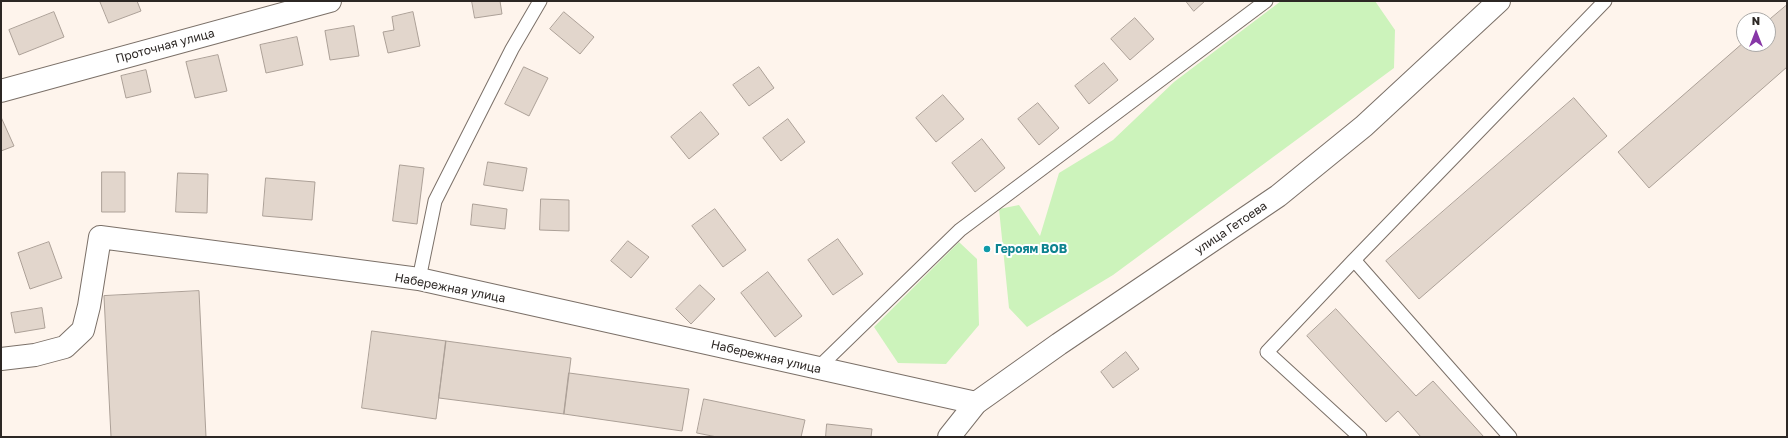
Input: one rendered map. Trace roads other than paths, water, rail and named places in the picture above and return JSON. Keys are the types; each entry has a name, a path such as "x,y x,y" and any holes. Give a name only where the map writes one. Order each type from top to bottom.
{"street":[{"name":"Проточная улица","path":"1,91 330,1"},
{"name":"улица Гетоева","path":"950,437 976,403 1059,344 1278,196 1364,126 1499,1"},
{"name":"Набережная улица","path":"1,359 35,355 65,347 83,330 89,306 100,237 419,279 976,403"}],"lane":[{"path":"419,279 435,201 512,49 540,1"},
{"path":"818,368 960,230 1266,1"},
{"path":"1360,437 1266,352 1604,1"},
{"path":"1354,260 1510,437"}],"place":[{"name":"Героям ВОВ","path":"987,249"}]}
